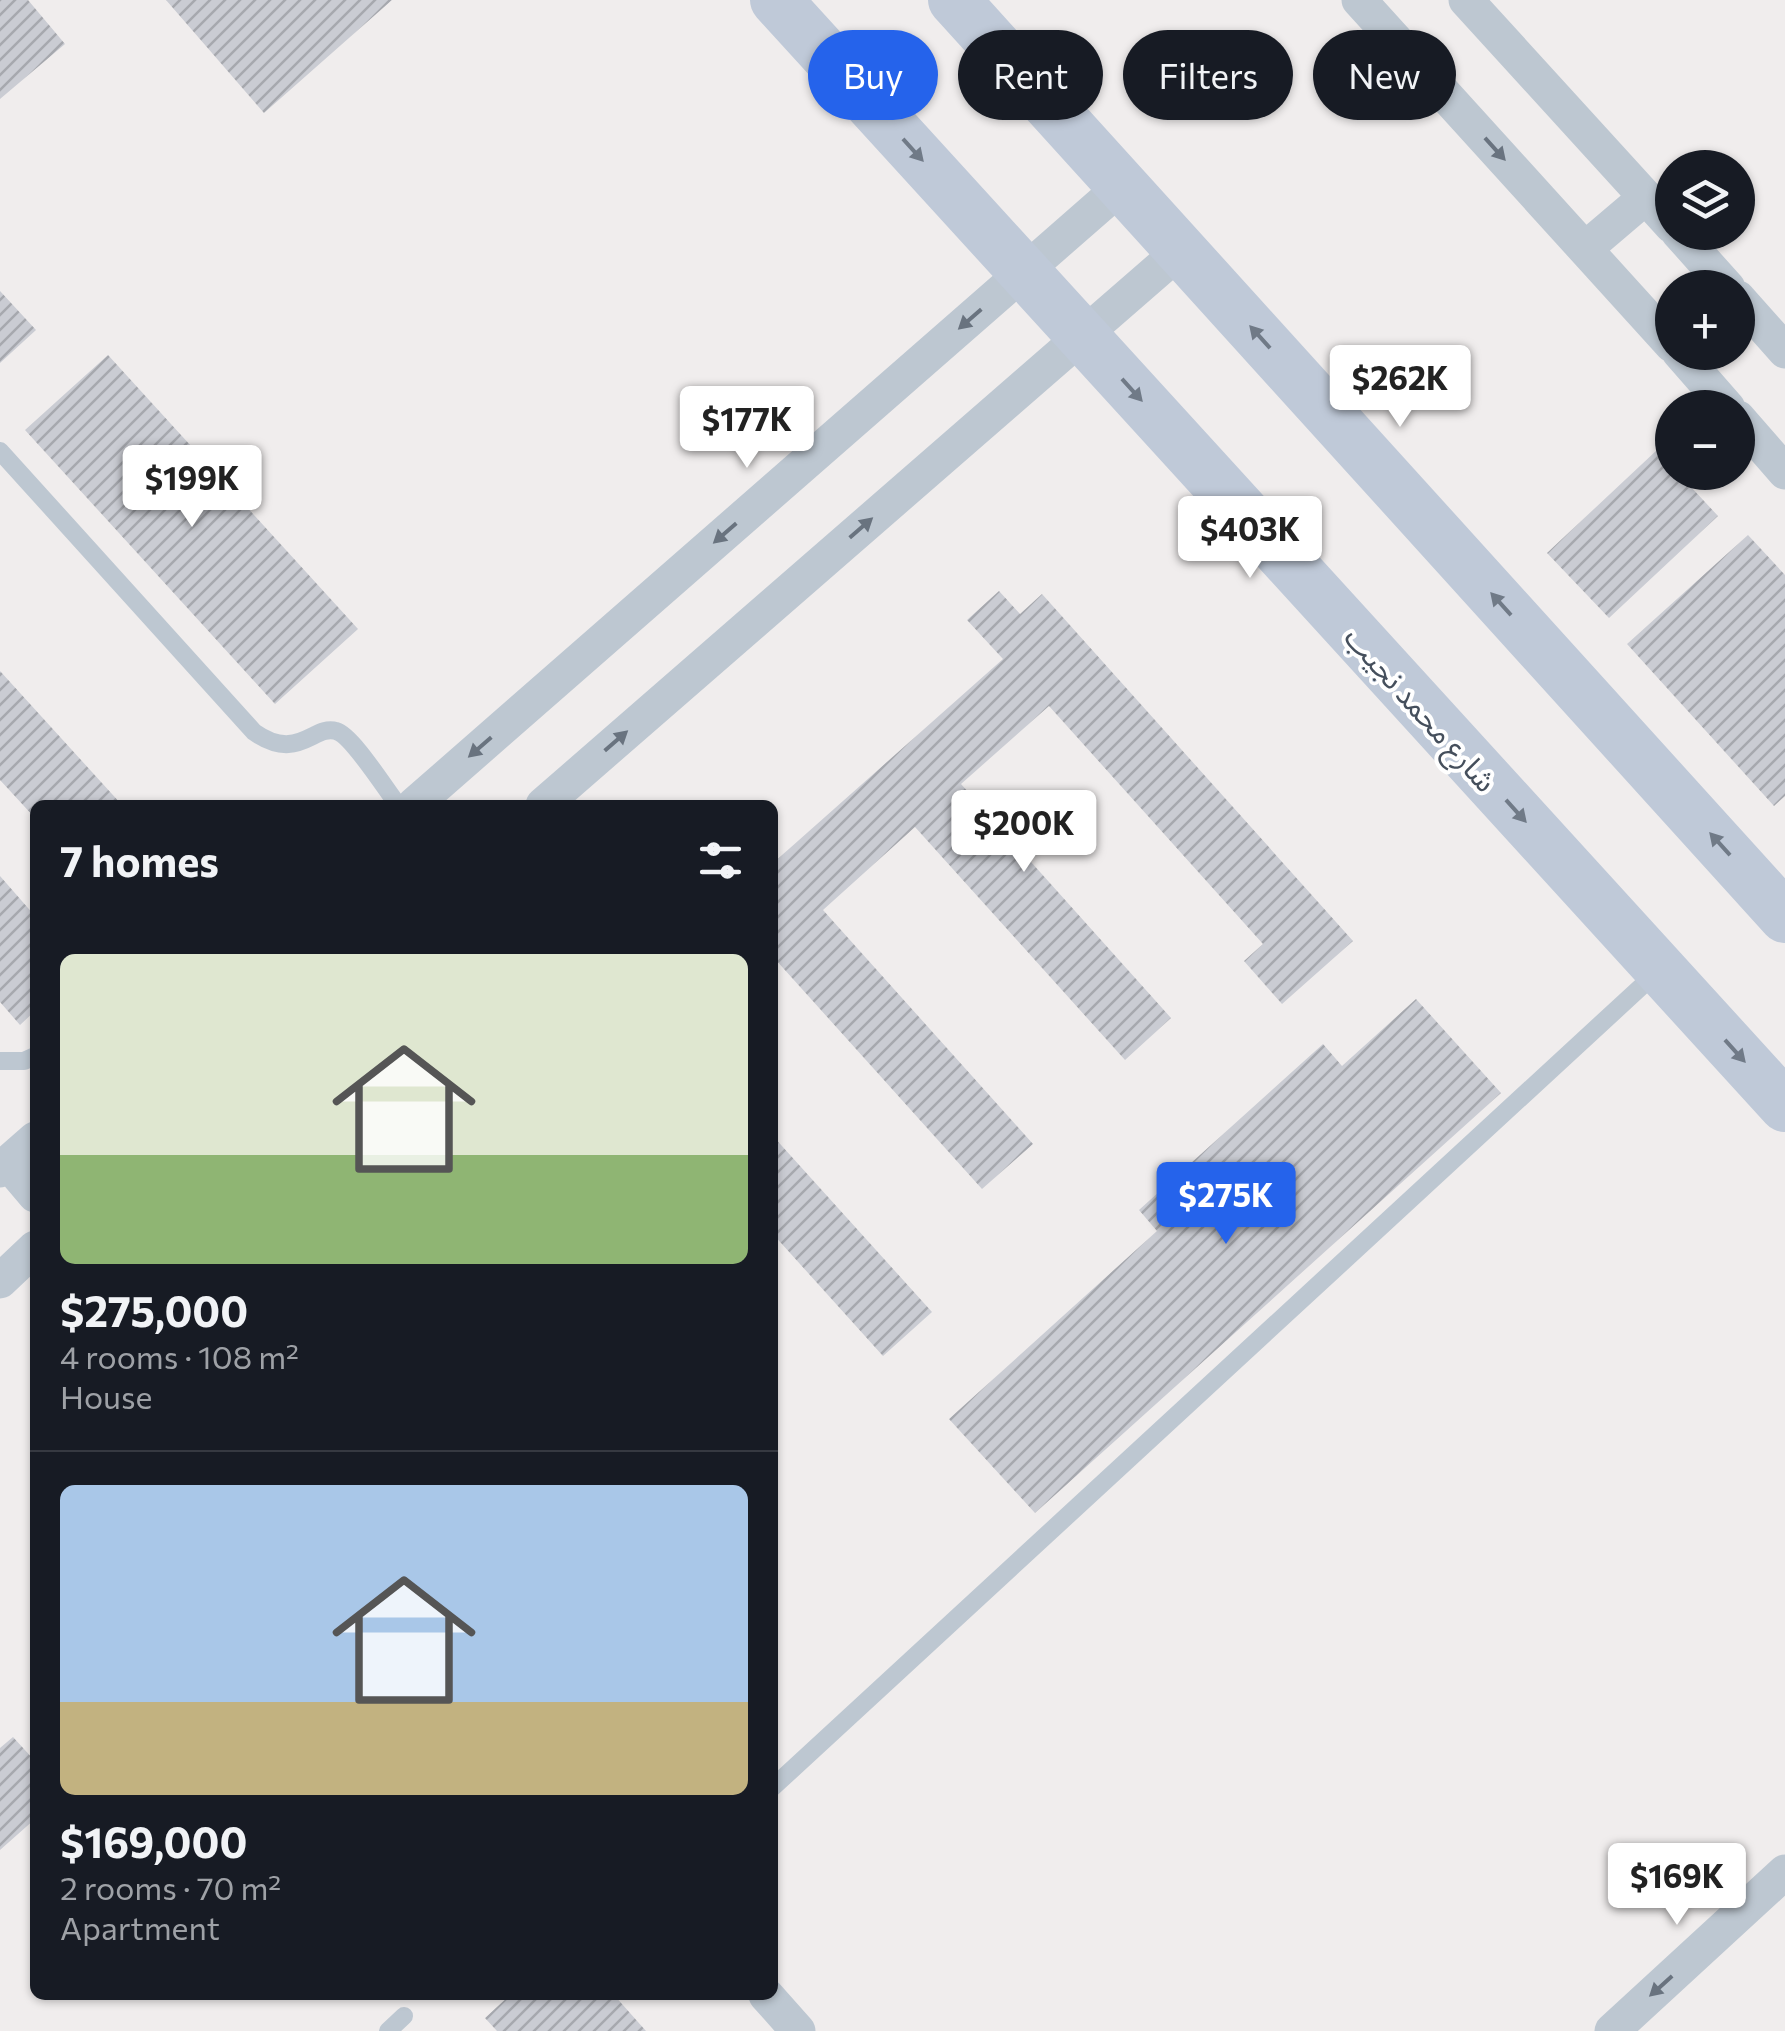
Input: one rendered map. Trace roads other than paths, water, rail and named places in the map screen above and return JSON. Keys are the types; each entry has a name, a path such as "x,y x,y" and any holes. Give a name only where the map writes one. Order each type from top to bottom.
{"street":[{"name":"شارع محمد نجيب","path":"776,0 1785,1106"},
{"path":"954,0 1785,917"},
{"path":"1359,0 1655,327"},
{"path":"1466,0 1655,207"},
{"path":"420,800 1122,186"},
{"path":"1586,248 1646,197"},
{"path":"549,800 1181,250"},
{"path":"1694,250 1712,270"},
{"path":"1755,317 1785,351"},
{"path":"1695,370 1712,390"},
{"path":"1755,438 1785,472"},
{"path":"30,1143 4,1166 30,1190"},
{"path":"0,1280 30,1253"},
{"path":"1612,2031 1785,1872"},
{"path":"770,2000 798,2031"}],"lane":[{"path":"0,450 254,732 276,744 291,744 306,742 329,730 337,731 394,800"},
{"path":"778,1782 1660,969"},
{"path":"0,1061 14,1063 30,1058"},
{"path":"388,2031 404,2016"}]}
